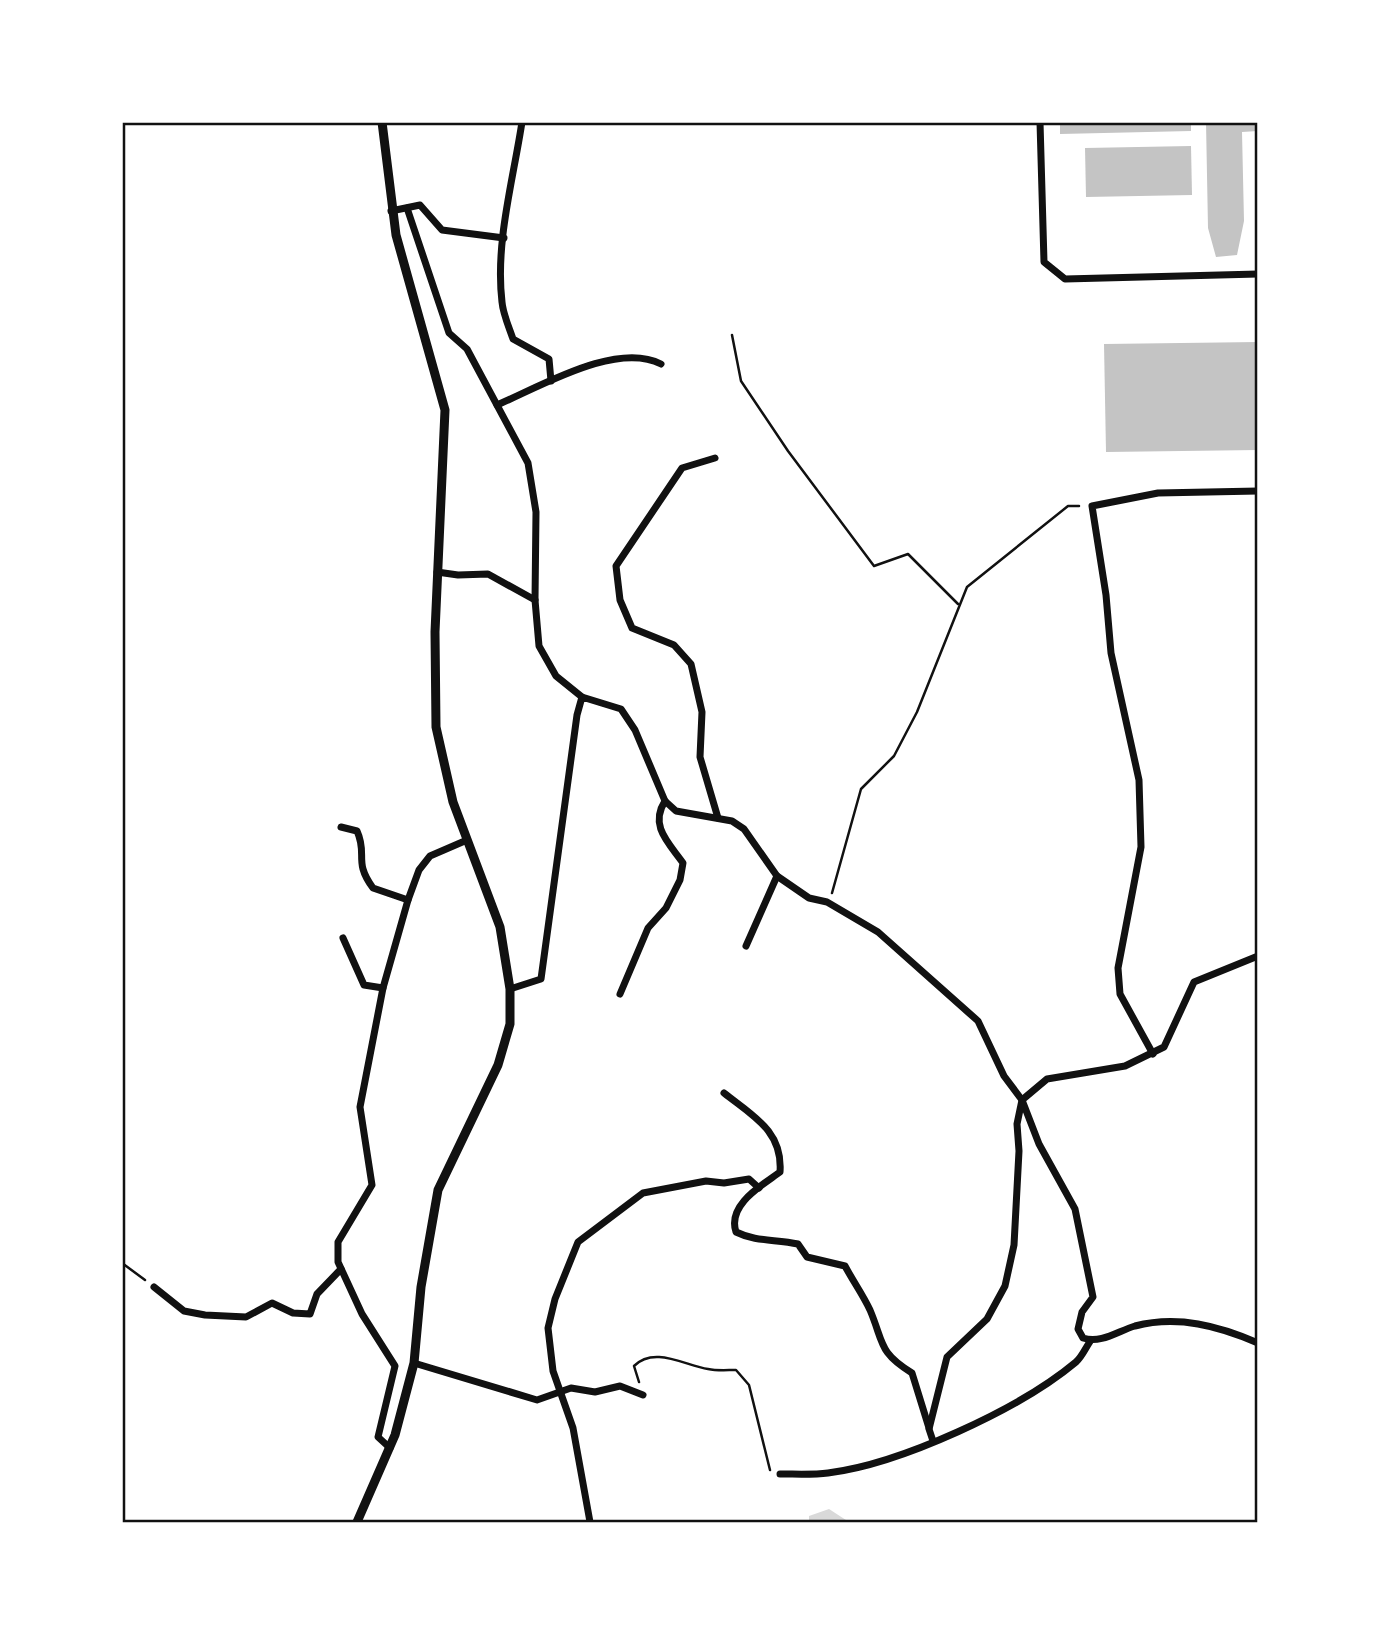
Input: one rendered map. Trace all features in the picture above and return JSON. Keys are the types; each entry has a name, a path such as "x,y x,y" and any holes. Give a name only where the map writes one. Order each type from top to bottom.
{"street":[{"path":"357,1522 390,1448 414,1363 421,1287 438,1190 498,1065 510,1024 510,989 500,927 453,802 436,727 437,572 445,410 391,211 382,122"},
{"path":"522,122 500,271 502,305 513,339 549,359 551,382"},
{"path":"1040,122 1044,262 1065,279 1258,274"},
{"path":"391,211 420,205 442,230 504,238"},
{"path":"407,208 449,333 467,349 528,463 536,512 534,600 539,646 556,676 582,696 621,709 635,730 665,801 676,811 732,821 744,829 777,876 809,898 827,902 878,932 978,1021 1004,1076 1022,1100 1039,1144 1075,1209 1093,1297 1082,1312 1078,1329 1083,1338 1091,1340 1137,1325 1188,1321 1225,1329 1258,1343"},
{"path":"496,405 571,371 619,359 648,357 662,364"},
{"path":"715,458 682,468 616,566 620,600 632,628 674,645 691,664 702,712 700,757 718,818"},
{"path":"1153,1054 1120,994 1118,968 1141,847 1139,780 1111,653 1106,595 1092,506 1158,493 1258,491"},
{"path":"437,572 458,575 488,574 534,600"},
{"path":"510,989 541,979 577,715 582,696"},
{"path":"620,993 648,929 667,908 680,880 683,863 659,829 658,811 665,801"},
{"path":"341,827 357,831 362,843 359,861 373,888 408,901"},
{"path":"390,1448 378,1437 395,1366 362,1314 341,1269 338,1262 338,1241 372,1185 360,1107 383,988 408,901 419,870 430,856 467,840"},
{"path":"746,946 777,876"},
{"path":"343,938 364,985 383,988"},
{"path":"929,1429 947,1357 988,1320 1005,1286 1014,1245 1019,1152 1017,1124 1022,1100 1047,1079 1125,1066 1153,1054 1164,1047 1194,982 1258,956"},
{"path":"724,1093 770,1130 781,1155 780,1172 736,1209 732,1221 736,1231 752,1240 776,1239 798,1244 807,1257 845,1266 870,1311 890,1360 912,1373 933,1441"},
{"path":"590,1522 573,1428 559,1393 548,1328 555,1299 578,1242 643,1194 706,1181 724,1183 750,1179 759,1188"},
{"path":"154,1287 184,1311 205,1315 246,1317 272,1303 293,1314 310,1314 317,1294 341,1269"},
{"path":"780,1474 828,1473 876,1461 962,1431 1013,1404 1077,1361 1091,1340"},
{"path":"414,1363 537,1400 571,1388 595,1392 620,1386 643,1395"}],"path":[{"path":"732,335 741,381 788,451 874,566 908,554 958,604"},
{"path":"827,902 861,789 894,756 917,712 967,587 1068,506 1092,506"},
{"path":"122,1263 154,1287"},
{"path":"643,1395 634,1366 641,1359 659,1356 708,1369 736,1370 749,1385 768,1469 780,1474"}],"shaded area":[{"path":"829,1509 849,1522 809,1522 809,1516"}],"building":[{"path":"1060,122 1191,122 1191,131 1060,134"},
{"path":"1206,122 1258,122 1258,131 1242,132 1244,221 1237,255 1216,257 1208,228"},
{"path":"1191,146 1192,195 1086,197 1085,148"},
{"path":"1258,342 1258,450 1106,452 1104,344"}]}
